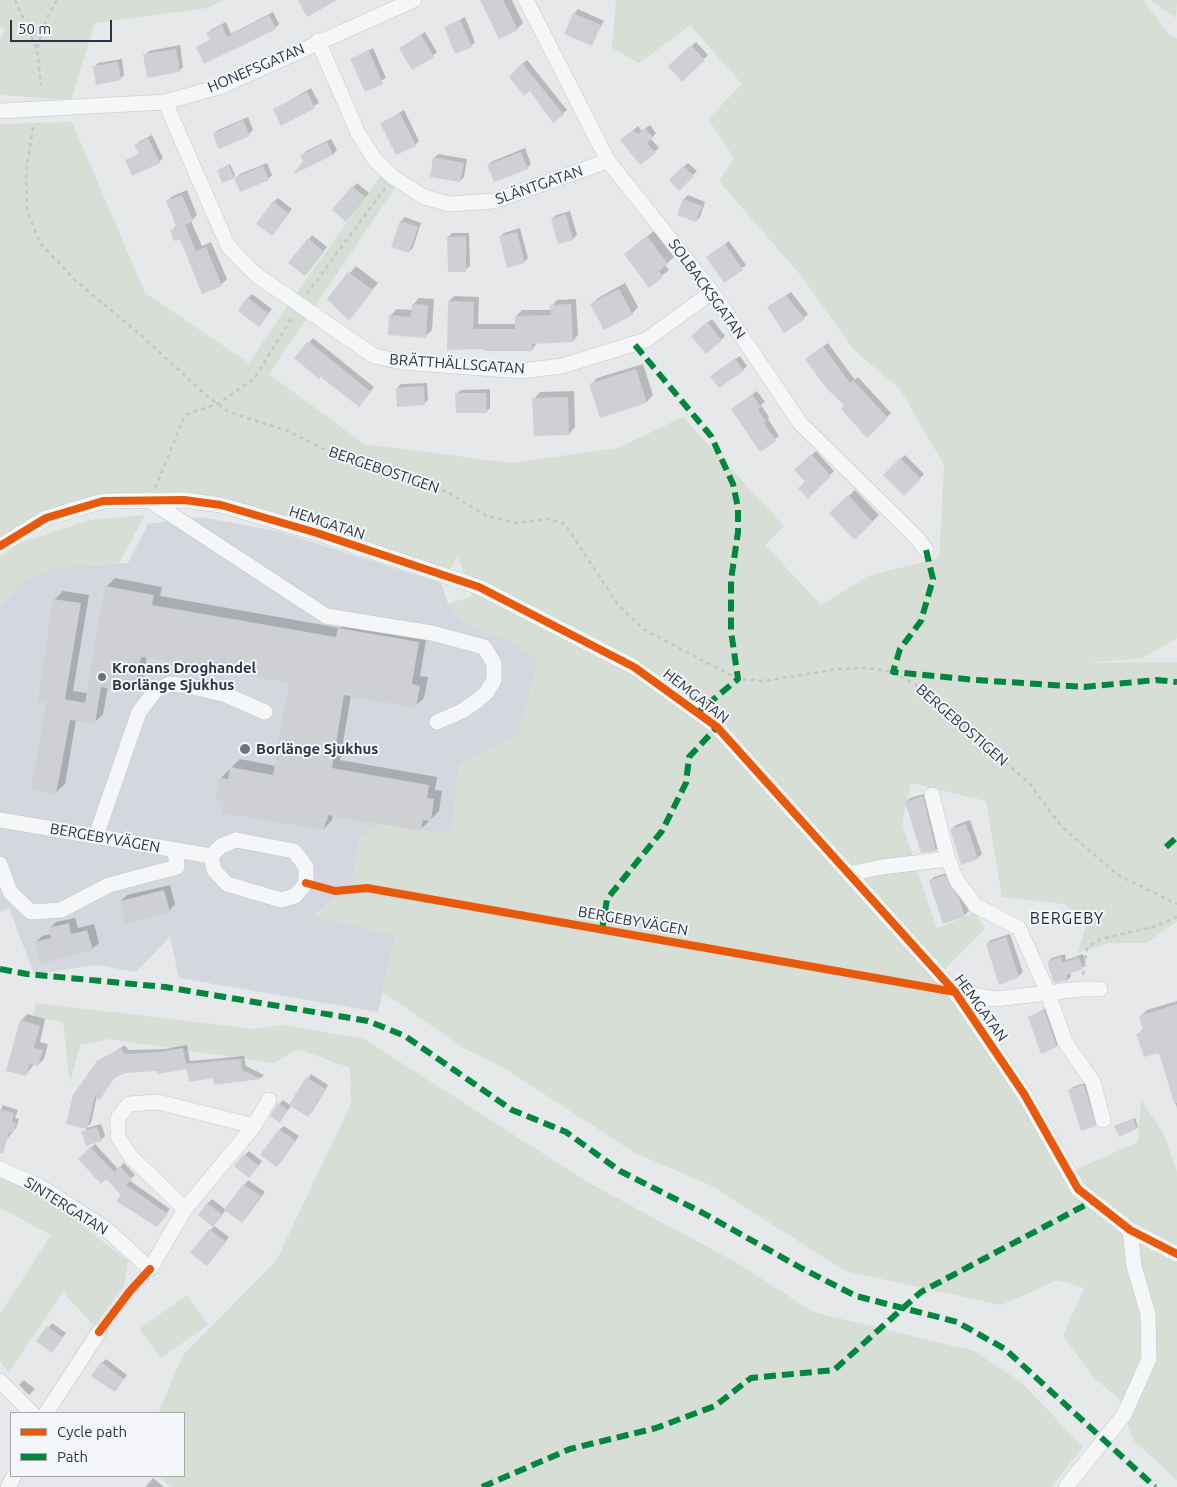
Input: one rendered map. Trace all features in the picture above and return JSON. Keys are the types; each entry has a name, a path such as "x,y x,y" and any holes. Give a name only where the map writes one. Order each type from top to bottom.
{"street":[{"name":"HONEFSGATAN","path":"0,111 165,102 222,86 318,41 414,0"},
{"name":"SOLBACKSGATAN","path":"526,0 608,161 712,292 800,423 916,537 926,550"},
{"name":"SLÄNTGATAN","path":"318,41 358,133 375,160 393,178 424,197 449,204 494,201 608,161"},
{"name":"BRÄTTHÄLLSGATAN","path":"165,102 228,246 255,274 374,356 402,362 522,371 562,366 635,345 646,340 712,292"},
{"path":"149,500 326,616 432,634 484,647 494,663 494,680 486,693 462,711 437,722"},
{"name":"HEMGATAN","path":"0,546 46,518 104,501 184,500 221,505 317,533 479,587 634,667 717,727 955,992 1024,1094 1078,1189 1130,1230 1177,1254"},
{"path":"96,836 139,712 155,691 170,684 190,686 226,695 265,712"},
{"path":"932,795 948,859 957,881 976,906 1019,928 1048,992 1065,1042 1093,1082 1103,1120"},
{"name":"BERGEBYVÄGEN","path":"0,820 211,856"},
{"path":"236,840 294,851 306,867 306,883 294,896 281,900 227,884 214,870 211,856 221,846 236,840"},
{"path":"0,864 10,892 31,912 61,910 109,885 177,867 175,850"},
{"path":"849,874 882,867 948,859"},
{"path":"955,992 996,999 1048,992 1100,989"},
{"path":"254,1126 158,1102 129,1104 118,1118 118,1137 131,1157 186,1209 254,1126 269,1100"},
{"name":"SINTERGATAN","path":"0,1169 39,1186 105,1228 150,1269 186,1209"},
{"path":"1066,1487 1124,1414 1149,1359 1148,1314 1134,1266 1130,1230"},
{"path":"47,1412 99,1332"},
{"path":"0,1381 31,1412"}],"path":[{"path":"14,0 37,50 40,85"},
{"path":"37,50 47,18 57,0"},
{"path":"149,500 185,415 219,403 254,379 300,304 393,178"},
{"path":"1081,989 1087,948 1100,939 1157,926 1177,916"}],"shaded area":[{"path":"0,0 223,0 207,8 95,23 71,100 0,95 0,39 5,30 0,26"},
{"path":"616,0 1143,0 1170,35 1177,39 1177,638 1143,658 1087,663 1177,662 1177,921 1147,943 1109,943 1078,953 1087,921 1064,904 1002,897 986,801 911,783 902,823 937,929 975,912 985,929 936,978 1021,1097 1064,1175 1138,1142 1141,1100 1164,1134 1177,1172 1177,1243 1169,1257 1177,1261 1177,1480 1133,1440 1120,1399 1094,1378 1063,1336 1084,1288 1058,1280 1001,1305 845,1271 712,1186 635,1153 504,1068 465,1049 383,992 396,935 315,917 353,881 359,839 378,825 451,835 459,765 519,734 538,660 517,644 463,622 448,604 472,596 458,557 449,570 221,499 136,493 102,497 0,540 0,124 72,122 145,293 249,363 292,299 387,167 399,182 269,374 364,444 511,463 618,448 683,417 784,526 765,545 821,605 868,576 939,558 944,465 900,389 854,350 802,277 719,181 734,158 708,119 742,84 690,25 639,63 612,48"},
{"path":"1150,0 1177,0 1176,18"},
{"path":"145,515 119,563 57,567 28,578 0,605 0,557 20,543 90,520"},
{"name":"Borlänge Sjukhus","path":"201,517 281,532 441,583 448,604 463,622 517,644 538,660 519,734 459,765 452,835 378,825 359,839 353,881 315,916 396,935 378,1012 179,978 170,937 136,972 97,965 34,974 9,908 0,912 0,605 27,578 57,567 128,563 148,524"},
{"path":"36,1003 255,1029 284,1025 364,1039 589,1183 739,1264 813,1312 974,1351 1021,1382 1083,1447 1051,1487 171,1487 159,1477 185,1477 185,1412 158,1412 183,1355 276,1261 351,1104 350,1068 298,1049 274,1063 109,1039 80,1045 70,1083 63,1022 33,1017"},
{"path":"0,1174 38,1191 128,1261 124,1286 94,1326 63,1292 9,1372 0,1362 0,1314 51,1235 0,1208"},
{"path":"187,1295 208,1325 161,1358 139,1329"}],"building":[{"path":"298,0 337,0 307,17"},
{"path":"480,0 503,0 518,30 499,39"},
{"path":"573,13 601,25 592,46 564,34"},
{"path":"269,15 276,29 204,64 196,47 210,40 206,33 222,25 227,37"},
{"path":"460,20 472,47 455,54 444,27"},
{"path":"421,35 434,57 412,70 399,48"},
{"path":"691,45 705,60 682,82 668,66"},
{"path":"176,49 180,72 147,78 143,54"},
{"path":"369,51 383,84 365,92 350,59"},
{"path":"118,62 121,80 96,85 93,66"},
{"path":"522,63 564,115 553,123 530,91 524,96 509,77"},
{"path":"307,92 315,108 281,126 273,109"},
{"path":"400,113 416,146 396,155 380,123"},
{"path":"243,120 250,136 219,149 213,134"},
{"path":"645,128 653,138 647,143 656,153 640,165 620,140 633,130 638,134"},
{"path":"148,138 160,163 132,176 125,160 139,154 134,145"},
{"path":"327,142 333,155 292,175 303,161 300,155"},
{"path":"521,152 528,169 494,182 487,165"},
{"path":"433,157 464,163 460,182 430,177"},
{"path":"229,165 234,178 222,183 217,170"},
{"path":"263,166 269,180 240,192 234,178"},
{"path":"683,166 694,176 679,191 669,180"},
{"path":"352,186 366,198 346,222 332,210"},
{"path":"182,195 193,221 185,225 196,251 206,247 222,286 202,294 180,239 174,241 170,230 177,228 166,201"},
{"path":"683,199 702,206 696,222 677,215"},
{"path":"273,201 289,214 272,236 256,224"},
{"path":"566,214 573,240 558,244 551,219"},
{"path":"400,221 418,227 409,253 391,247"},
{"path":"517,232 525,263 507,268 499,236"},
{"path":"466,236 466,272 448,272 447,237"},
{"path":"647,236 668,264 659,271 663,277 649,288 624,254"},
{"path":"308,238 324,252 305,276 288,263"},
{"path":"725,244 743,270 724,283 706,257"},
{"path":"348,272 373,290 349,321 327,299"},
{"path":"619,289 633,315 604,330 590,304"},
{"path":"786,295 805,319 784,333 767,307"},
{"path":"247,297 269,314 259,327 238,311"},
{"path":"448,301 474,302 473,329 515,329 515,316 551,315 550,305 571,304 573,342 532,344 532,351 447,350"},
{"path":"412,304 428,305 426,338 388,335 389,315 411,317"},
{"path":"707,322 722,340 706,354 691,336"},
{"path":"308,341 371,392 359,407 321,377 319,379 294,358"},
{"path":"823,346 850,383 853,380 888,418 867,438 841,409 844,405 826,388 805,359"},
{"path":"735,359 744,371 719,388 710,376"},
{"path":"636,369 647,403 600,418 589,384"},
{"path":"424,386 425,405 397,407 396,388"},
{"path":"455,393 486,393 487,413 456,413"},
{"path":"752,394 761,407 758,410 766,422 764,423 776,441 760,452 731,409"},
{"path":"568,397 569,435 534,436 532,398"},
{"path":"811,454 831,476 808,498 798,488 805,482 794,470"},
{"path":"900,458 921,479 904,496 883,475"},
{"path":"848,495 873,522 854,540 829,513"},
{"path":"105,586 154,595 152,605 336,637 338,628 419,642 412,684 420,686 416,708 344,695 332,768 429,785 427,798 434,799 431,821 423,820 421,831 327,815 324,830 222,813 224,801 216,800 219,778 228,779 230,767 273,775 289,683 141,657 134,693 101,687 95,724 70,720 56,794 31,790 46,703 38,701 53,599 81,603 65,699 85,703"},
{"path":"923,796 936,851 921,853 905,802"},
{"path":"966,824 978,859 961,865 950,829"},
{"path":"945,875 959,899 965,916 943,924 929,881"},
{"path":"164,890 170,912 125,923 120,901"},
{"path":"69,923 71,934 87,930 93,950 40,964 35,942 51,938 48,928"},
{"path":"1006,937 1019,977 999,985 986,944"},
{"path":"1061,957 1062,963 1079,957 1083,969 1066,975 1068,981 1054,983 1047,962"},
{"path":"1177,1004 1177,1103 1174,1103 1159,1053 1144,1057 1136,1034 1143,1031 1139,1016"},
{"path":"1044,1010 1057,1047 1041,1054 1028,1017"},
{"path":"20,1020 40,1026 34,1048 43,1050 38,1066 30,1064 26,1076 6,1071"},
{"path":"121,1048 124,1054 160,1052 183,1048 187,1069 157,1074 157,1071 125,1073 113,1079 100,1100 95,1096 87,1129 66,1124 73,1095 97,1061"},
{"path":"241,1059 242,1070 261,1079 214,1085 213,1078 189,1082 186,1064"},
{"path":"306,1077 325,1089 308,1117 289,1105"},
{"path":"1084,1085 1096,1126 1081,1131 1068,1090"},
{"path":"278,1103 288,1110 280,1123 270,1116"},
{"path":"0,1109 14,1113 12,1122 16,1123 13,1133 9,1132 3,1154 0,1153"},
{"path":"1133,1119 1137,1129 1119,1137 1114,1126"},
{"path":"97,1127 102,1141 86,1146 81,1132"},
{"path":"279,1129 296,1141 277,1167 260,1155"},
{"path":"90,1147 114,1172 120,1166 132,1179 126,1185 168,1214 157,1227 116,1201 121,1195 106,1179 101,1184 78,1159"},
{"path":"244,1154 259,1166 249,1178 234,1166"},
{"path":"243,1184 261,1196 242,1223 224,1210"},
{"path":"207,1203 223,1215 213,1227 198,1215"},
{"path":"209,1229 226,1242 207,1266 190,1253"},
{"path":"47,1326 63,1338 52,1353 36,1341"},
{"path":"101,1362 124,1379 115,1392 91,1376"}],"marked path":[{"path":"635,345 711,436 733,484 738,508 738,532 731,580 731,631 738,679 697,713"},
{"path":"926,550 933,579 921,621 900,649 893,672 1084,687 1156,680 1177,682"},
{"path":"602,930 607,899 662,831 686,783 689,757 717,727"},
{"path":"1166,847 1177,837"},
{"path":"0,969 27,974 165,987 368,1021 405,1036 512,1110 566,1132 620,1171 703,1213 801,1268 856,1296 957,1322 1005,1349 1155,1487"},
{"path":"482,1487 570,1449 656,1428 715,1406 751,1378 834,1370 921,1292 1093,1201"}],"cycle path":[{"path":"0,546 46,518 103,501 184,500 221,505 317,533 479,587 634,667 717,727 955,992 1024,1094 1078,1189 1130,1230 1177,1254"},
{"path":"306,883 335,891 367,888 955,992"},
{"path":"99,1332 130,1291 150,1269"}],"place":[{"name":"Kronans Droghandel Borlänge Sjukhus","path":"102,677"},
{"name":"Borlänge Sjukhus","path":"245,749"}],"district":[{"name":"BERGEBY","path":"1067,919"}]}
